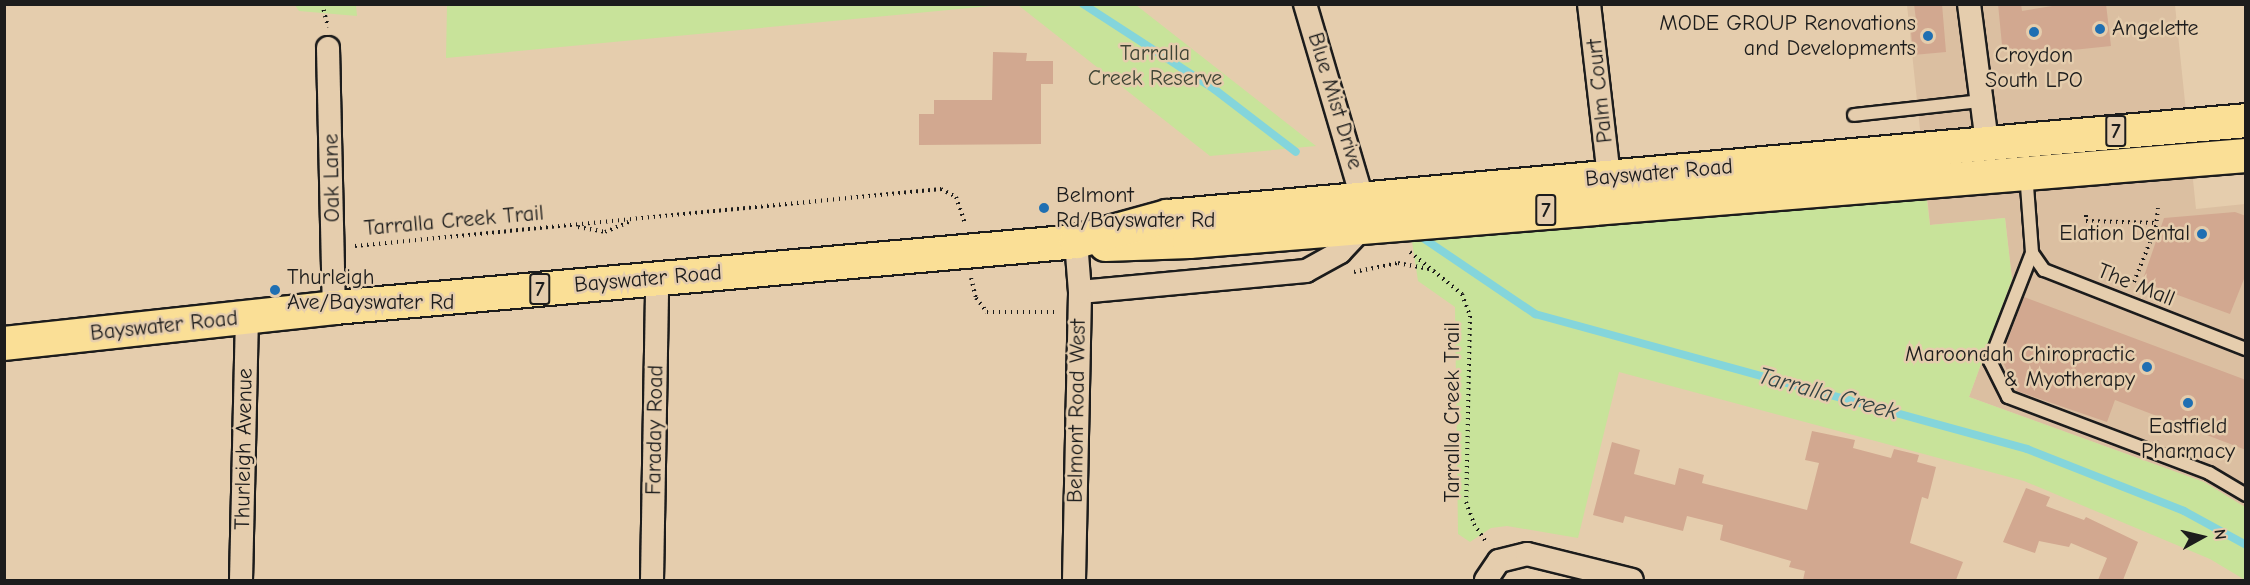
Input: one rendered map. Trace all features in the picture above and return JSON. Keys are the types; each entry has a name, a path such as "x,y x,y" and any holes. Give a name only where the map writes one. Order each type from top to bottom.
{"main road":[{"name":"Bayswater Road","path":"1364,212 1609,178 2246,120"},
{"path":"1987,142 2016,171"},
{"name":"Bayswater Road","path":"4,343 334,307 1076,241 1167,216 1364,212 2016,171 2246,154"}],"street":[{"name":"Blue Mist Drive","path":"1305,4 1364,212"},
{"name":"Palm Court","path":"1589,4 1597,44 1609,178"},
{"path":"1970,4 1980,101 1987,142"},
{"name":"Oak Lane","path":"328,48 334,307"},
{"path":"1080,292 1292,274 1318,275 1340,252 1364,212"},
{"name":"Belmont Road West","path":"1074,580 1080,292 1076,241"},
{"name":"Faraday Road","path":"652,580 657,279"},
{"name":"Thurleigh Avenue","path":"241,580 248,317"},
{"path":"1486,580 1499,561 1527,554 1632,580"}],"lane":[{"path":"1854,115 1980,101"},
{"path":"2016,171 2027,186 2032,253 1990,361 2008,397 2209,473 2246,495"},
{"name":"The Mall","path":"2032,253 2044,270 2246,349"}],"path":[{"path":"2134,282 2158,223 2158,208"},
{"path":"2086,215 2086,220 2158,223"},
{"name":"Tarralla Creek Trail","path":"334,248 578,227 604,220 631,221 605,232 578,227"},
{"name":"Tarralla Creek Trail","path":"1403,250 1433,270 1462,294 1470,316 1466,502 1474,524 1499,561"},
{"name":"Tarralla Creek Trail","path":"1318,275 1398,263 1433,270"}],"shaded area":[{"path":"1907,5 2175,5 2196,209 2245,204 2245,507 2204,482 1969,397 2012,279 2005,218 1930,225"}],"green space":[{"path":"447,4 1001,5 446,58"},
{"path":"295,5 356,5 357,16 299,11"},
{"name":"Tarralla Creek Reserve","path":"1018,5 1136,5 1316,146 1210,156"},
{"path":"1926,192 1930,225 2005,218 2012,279 1969,397 2204,482 2245,507 2245,580 2210,559 2024,481 1619,372 1578,538 1507,526 1491,528 1470,542 1458,534 1455,307 1418,281 1411,235"}],"building":[{"name":"MODE GROUP Renovations and Developments","path":"1914,4 1942,4 1946,52 1913,55 1910,20 1916,20"},
{"path":"1998,4 2021,4 2022,11 2065,4 2106,4 2111,46 2025,55 2002,45"},
{"path":"993,52 1027,53 1026,61 1053,61 1053,84 1041,84 1041,144 919,145 919,114 934,114 934,100 992,100"},
{"name":"Elation Dental","path":"2235,212 2246,216 2246,274 2230,314 2142,282 2164,218"},
{"path":"2024,297 2246,380 2246,450 2115,400 2107,422 2017,391 2001,358"},
{"path":"1812,431 1855,440 1853,448 1891,458 1894,449 1919,455 1917,462 1936,467 1928,499 1922,497 1910,543 1963,562 1956,580 1803,580 1805,571 1789,567 1791,561 1720,540 1723,525 1687,516 1683,531 1625,516 1623,523 1593,515 1612,442 1640,450 1634,474 1675,485 1679,468 1704,475 1702,483 1807,510 1819,463 1805,460"},
{"path":"2026,488 2050,497 2046,506 2084,520 2086,517 2138,542 2123,580 2098,580 2107,558 2071,543 2069,547 2039,541 2035,553 2003,542"}],"waterway":[{"name":"Tarralla Creek","path":"1083,4 1214,89 1296,152"},
{"name":"Tarralla Creek","path":"1417,234 1535,314 2027,449 2184,511 2246,545"}],"place":[{"name":"Angelette","path":"2100,29"},
{"name":"Croydon South LPO","path":"2034,32"},
{"name":"MODE GROUP Renovations and Developments","path":"1928,36"},
{"name":"Belmont Rd/Bayswater Rd","path":"1044,208"},
{"name":"Elation Dental","path":"2202,234"},
{"name":"Thurleigh Ave/Bayswater Rd","path":"275,290"},
{"name":"Maroondah Chiropractic & Myotherapy","path":"2147,367"},
{"name":"Eastfield Pharmacy","path":"2188,403"}]}
